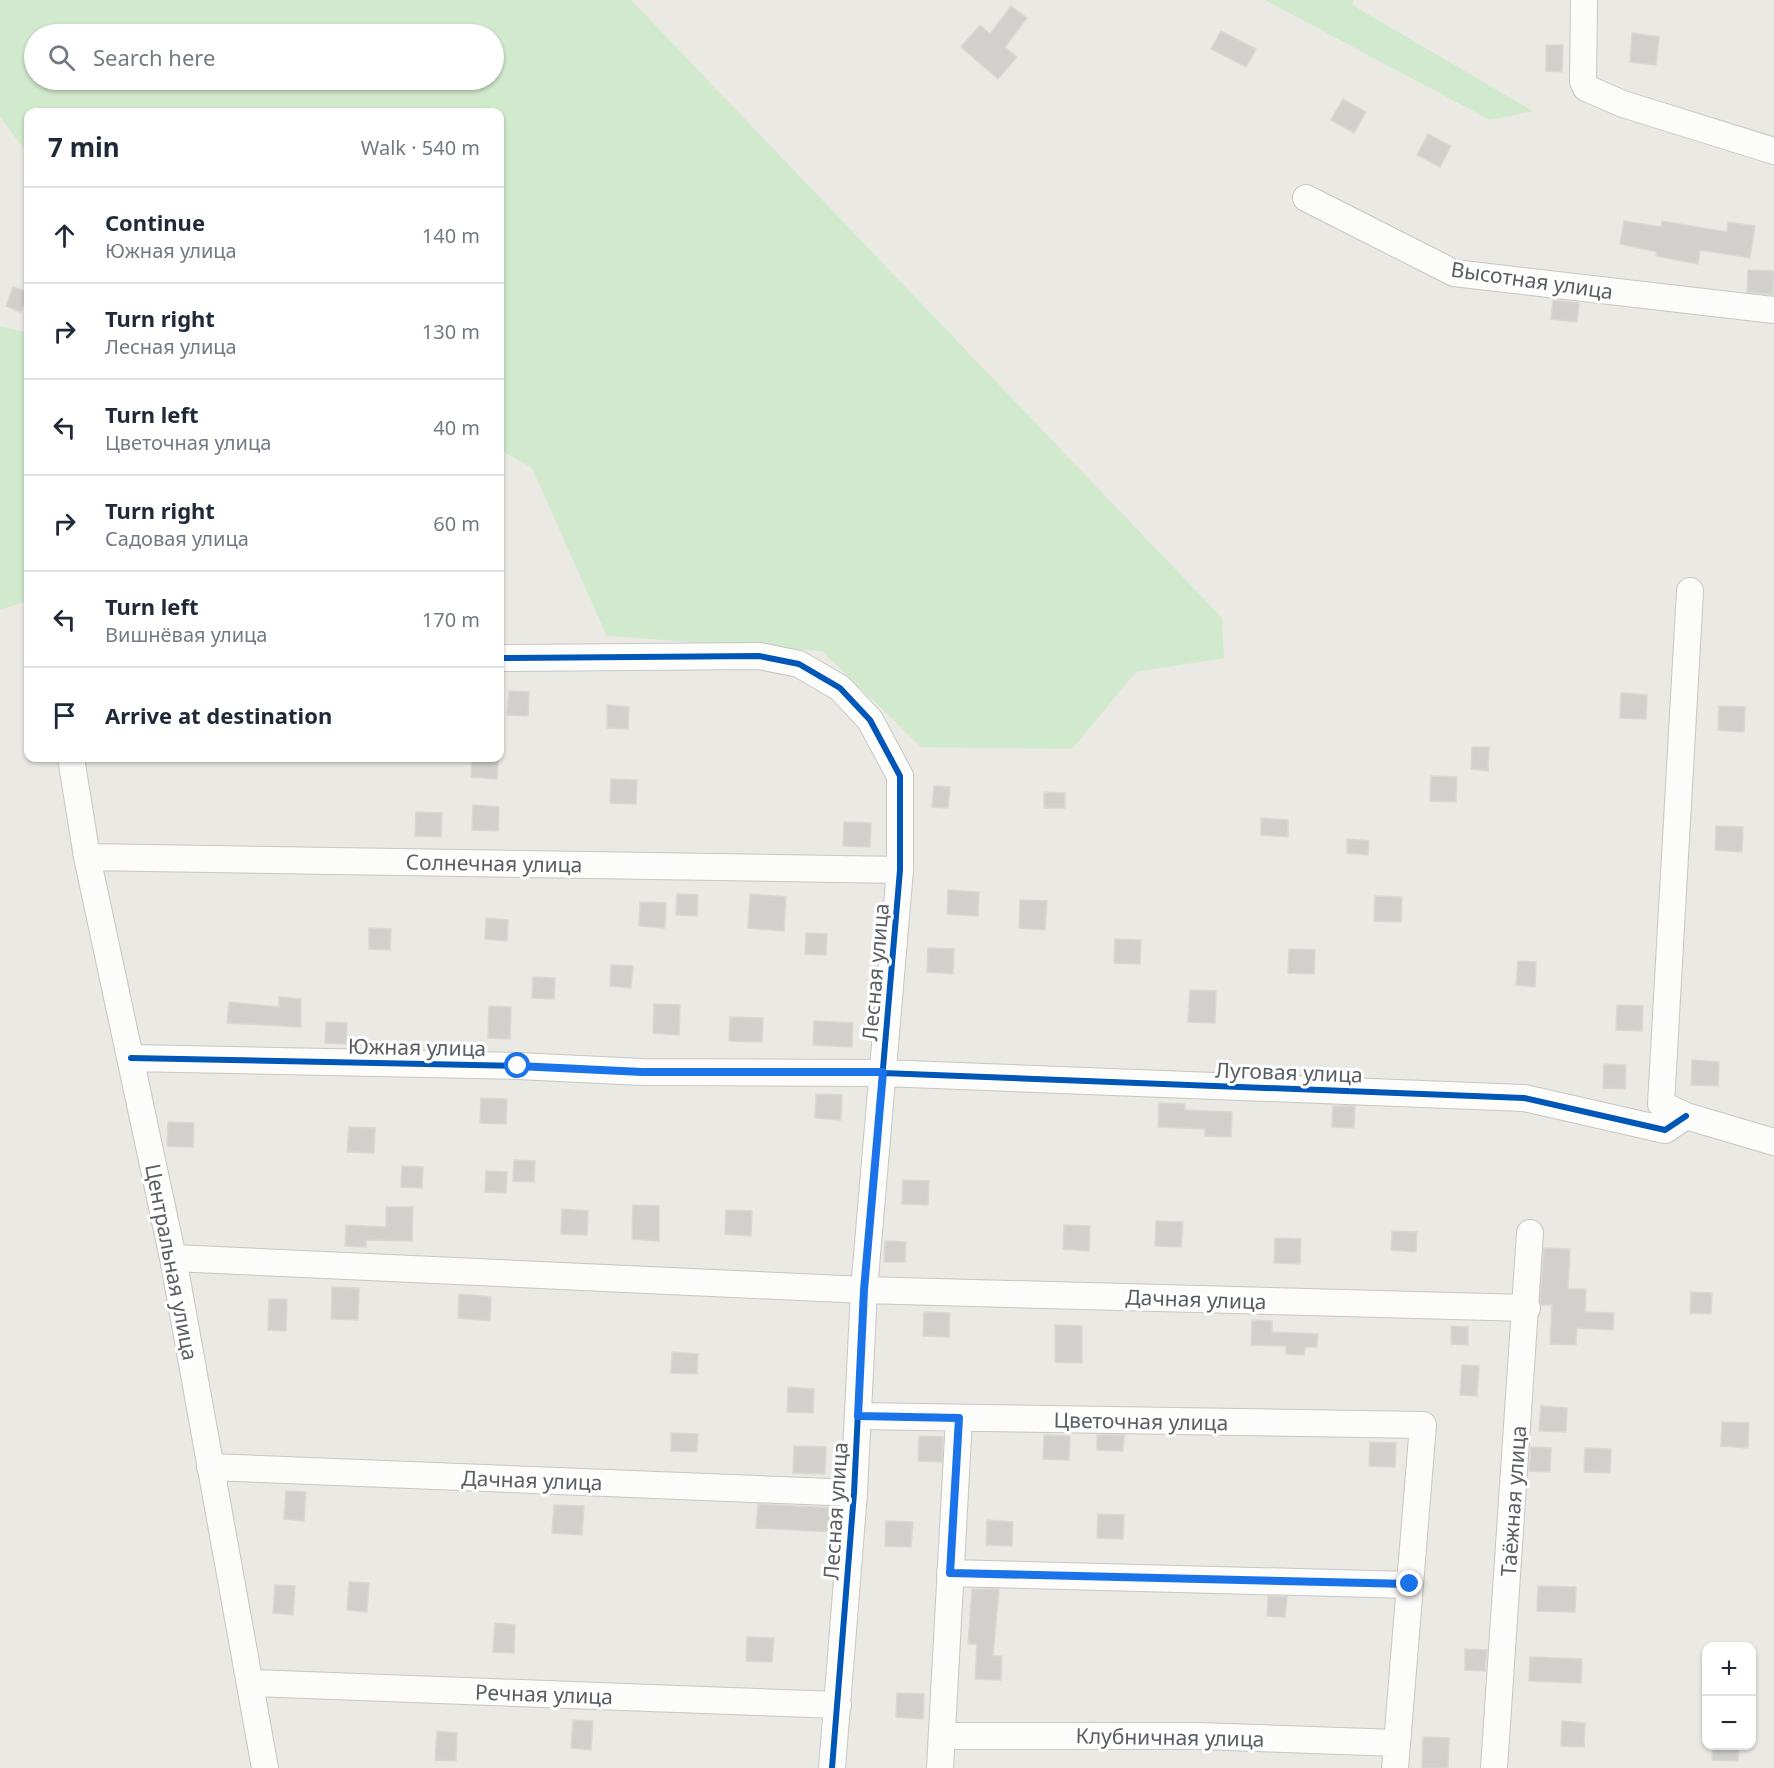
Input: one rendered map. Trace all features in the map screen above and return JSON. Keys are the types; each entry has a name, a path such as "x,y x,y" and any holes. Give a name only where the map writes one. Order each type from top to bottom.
{"street":[{"path":"1584,0 1583,81 1586,88 1623,104 1774,151"},
{"name":"Высотная улица","path":"1306,198 1454,273 1774,310"},
{"path":"1690,591 1661,1104 1686,1116 1774,1142"},
{"name":"Лесная улица","path":"504,658 759,656 800,664 840,688 870,720 900,776 900,870 864,1290 854,1493 832,1768"},
{"name":"Центральная улица","path":"71,762 87,856 173,1258 265,1768"},
{"name":"Солнечная улица","path":"87,856 900,870"},
{"name":"Южная улица","path":"131,1058 518,1066 642,1072 883,1072"},
{"name":"Луговая улица","path":"883,1072 1524,1098 1665,1130 1686,1116"},
{"name":"Таёжная улица","path":"1494,1768 1527,1308 1530,1233"},
{"name":"Дачная улица","path":"173,1258 864,1290 1527,1308"},
{"name":"Цветочная улица","path":"858,1416 1423,1425 1410,1584"},
{"path":"940,1768 959,1418"},
{"name":"Дачная улица","path":"210,1467 854,1493"},
{"path":"950,1573 1410,1584 1395,1768"},
{"name":"Речная улица","path":"251,1683 838,1705"},
{"name":"Клубничная улица","path":"942,1736 1199,1736 1397,1743"}],"green space":[{"path":"0,0 631,0 1222,618 1224,658 1136,672 1072,749 921,747 822,651 607,636 532,468 504,452 504,108 24,108 24,149 0,116"},
{"path":"1265,0 1354,0 1352,5 1533,111 1490,120"},
{"path":"0,326 24,332 24,602 0,610"}],"building":[{"path":"1011,6 1027,18 1005,47 1017,57 998,79 961,47 980,25 990,34"},
{"path":"1221,31 1256,49 1246,67 1211,49"},
{"path":"1632,33 1659,37 1656,65 1630,62"},
{"path":"1546,45 1563,45 1562,72 1546,71"},
{"path":"1343,99 1366,112 1354,133 1331,120"},
{"path":"1428,134 1451,146 1440,167 1417,155"},
{"path":"1624,221 1661,227 1662,221 1727,232 1728,222 1755,226 1750,258 1700,250 1698,264 1656,256 1657,252 1620,244"},
{"path":"1748,270 1774,271 1773,295 1747,292"},
{"path":"13,287 24,291 21,312 6,306"},
{"path":"1553,300 1579,303 1577,322 1551,319"},
{"path":"509,691 529,692 528,716 507,715"},
{"path":"1621,693 1647,695 1646,719 1620,718"},
{"path":"607,705 629,707 628,729 607,728"},
{"path":"1719,706 1745,707 1744,732 1718,730"},
{"path":"1472,747 1489,747 1488,771 1471,769"},
{"path":"472,762 498,762 497,779 471,777"},
{"path":"1431,776 1457,777 1456,802 1430,801"},
{"path":"611,779 637,780 636,804 610,803"},
{"path":"934,786 950,787 948,808 932,807"},
{"path":"1044,792 1065,793 1065,808 1044,808"},
{"path":"473,805 499,807 498,831 472,830"},
{"path":"416,812 442,813 441,837 415,836"},
{"path":"1261,818 1288,820 1288,837 1261,835"},
{"path":"844,822 871,823 870,847 843,846"},
{"path":"1716,826 1743,827 1742,852 1715,850"},
{"path":"1347,839 1369,841 1368,855 1347,853"},
{"path":"948,890 979,892 978,916 947,914"},
{"path":"677,894 698,895 697,916 676,915"},
{"path":"750,894 786,897 784,931 748,928"},
{"path":"1375,896 1402,897 1401,922 1374,921"},
{"path":"1020,900 1047,901 1045,930 1019,928"},
{"path":"640,902 666,903 665,928 639,926"},
{"path":"486,918 508,920 507,941 485,939"},
{"path":"369,928 391,929 390,950 369,949"},
{"path":"806,933 827,934 826,955 805,954"},
{"path":"1115,939 1141,940 1140,964 1114,963"},
{"path":"928,948 954,949 953,974 927,972"},
{"path":"1289,949 1315,950 1314,974 1288,973"},
{"path":"1518,961 1536,962 1535,987 1516,985"},
{"path":"611,965 633,966 631,988 610,986"},
{"path":"533,977 555,978 554,999 532,998"},
{"path":"1190,990 1216,991 1215,1023 1188,1022"},
{"path":"279,997 301,999 301,1027 227,1023 229,1002 279,1007"},
{"path":"654,1004 680,1005 679,1035 653,1033"},
{"path":"1617,1005 1643,1006 1642,1031 1616,1030"},
{"path":"489,1006 511,1007 510,1039 488,1038"},
{"path":"730,1017 763,1018 762,1042 729,1041"},
{"path":"814,1021 853,1023 852,1047 813,1045"},
{"path":"326,1022 347,1023 346,1044 325,1043"},
{"path":"1692,1060 1719,1062 1718,1086 1691,1085"},
{"path":"1604,1064 1626,1065 1625,1089 1603,1088"},
{"path":"816,1094 842,1095 841,1120 815,1118"},
{"path":"481,1098 507,1099 506,1124 480,1123"},
{"path":"1159,1103 1185,1104 1185,1110 1232,1112 1231,1137 1205,1136 1205,1129 1158,1127"},
{"path":"1333,1106 1355,1106 1354,1128 1332,1127"},
{"path":"168,1122 194,1123 193,1147 167,1146"},
{"path":"349,1127 375,1128 374,1153 347,1152"},
{"path":"514,1160 535,1161 534,1182 513,1181"},
{"path":"402,1166 423,1167 422,1188 401,1187"},
{"path":"486,1171 507,1172 506,1193 485,1192"},
{"path":"903,1180 929,1181 928,1205 902,1204"},
{"path":"633,1205 659,1206 659,1241 632,1239"},
{"path":"386,1207 413,1207 412,1241 366,1240 366,1247 345,1246 346,1225 386,1227"},
{"path":"562,1209 588,1211 587,1235 561,1234"},
{"path":"726,1210 752,1211 751,1236 725,1234"},
{"path":"1156,1221 1183,1222 1181,1247 1155,1246"},
{"path":"1064,1225 1090,1226 1089,1251 1063,1249"},
{"path":"1392,1231 1417,1232 1416,1252 1391,1250"},
{"path":"1275,1238 1301,1239 1300,1264 1274,1263"},
{"path":"885,1241 906,1242 905,1262 884,1262"},
{"path":"1544,1248 1570,1249 1568,1289 1586,1289 1585,1312 1614,1313 1613,1330 1577,1328 1576,1345 1550,1344 1552,1305 1541,1305 1540,1302"},
{"path":"332,1287 359,1288 358,1320 331,1319"},
{"path":"1691,1292 1712,1293 1711,1314 1690,1313"},
{"path":"459,1294 491,1297 490,1321 458,1318"},
{"path":"269,1299 287,1299 286,1331 268,1330"},
{"path":"924,1312 950,1313 949,1337 923,1336"},
{"path":"1252,1320 1272,1321 1272,1332 1318,1334 1317,1347 1305,1347 1304,1355 1286,1354 1286,1346 1251,1345"},
{"path":"1055,1325 1082,1326 1082,1363 1055,1362"},
{"path":"1451,1326 1468,1327 1468,1345 1451,1344"},
{"path":"672,1352 698,1354 697,1374 671,1373"},
{"path":"1462,1365 1479,1366 1477,1396 1460,1395"},
{"path":"788,1387 814,1389 813,1413 787,1412"},
{"path":"1541,1406 1567,1408 1566,1432 1539,1431"},
{"path":"1722,1422 1749,1423 1748,1448 1721,1446"},
{"path":"671,1433 698,1434 697,1452 671,1451"},
{"path":"1044,1435 1070,1436 1069,1460 1043,1459"},
{"path":"1097,1435 1124,1435 1123,1451 1097,1450"},
{"path":"919,1436 943,1437 942,1462 918,1461"},
{"path":"1370,1442 1396,1443 1395,1467 1369,1466"},
{"path":"794,1446 826,1447 825,1474 793,1473"},
{"path":"1531,1447 1551,1448 1550,1472 1529,1471"},
{"path":"1585,1448 1611,1449 1610,1473 1584,1472"},
{"path":"286,1491 306,1492 304,1521 284,1519"},
{"path":"758,1504 833,1508 832,1532 756,1528"},
{"path":"554,1505 584,1506 582,1535 552,1533"},
{"path":"1098,1514 1124,1515 1123,1539 1097,1538"},
{"path":"987,1520 1013,1522 1012,1546 986,1545"},
{"path":"886,1521 913,1522 911,1547 885,1546"},
{"path":"349,1582 369,1583 367,1612 347,1610"},
{"path":"275,1585 295,1586 293,1615 273,1613"},
{"path":"1538,1586 1576,1587 1575,1612 1537,1611"},
{"path":"972,1589 999,1589 993,1656 1002,1656 1001,1680 975,1679 977,1644 968,1644"},
{"path":"1268,1596 1287,1597 1285,1617 1267,1616"},
{"path":"495,1623 515,1625 514,1653 493,1652"},
{"path":"747,1637 774,1638 772,1662 746,1661"},
{"path":"1465,1649 1487,1650 1485,1671 1465,1670"},
{"path":"1530,1657 1582,1659 1581,1683 1529,1681"},
{"path":"897,1693 924,1694 923,1719 896,1717"},
{"path":"573,1720 593,1721 591,1750 571,1748"},
{"path":"1562,1721 1585,1723 1584,1747 1561,1746"},
{"path":"437,1731 457,1733 456,1761 435,1760"},
{"path":"1423,1737 1449,1738 1448,1768 1422,1768"},
{"path":"1713,1750 1739,1750 1738,1761 1712,1760"}],"cycle path":[{"path":"504,658 759,656 799,664 840,688 870,720 900,776 900,870 864,1290 854,1493 832,1768"},
{"path":"131,1058 518,1066 642,1072 883,1073 1524,1098 1665,1130 1686,1116"}],"route":[{"path":"518,1066 642,1072 883,1072 864,1290 858,1416 959,1418 950,1573 1410,1584"}]}
